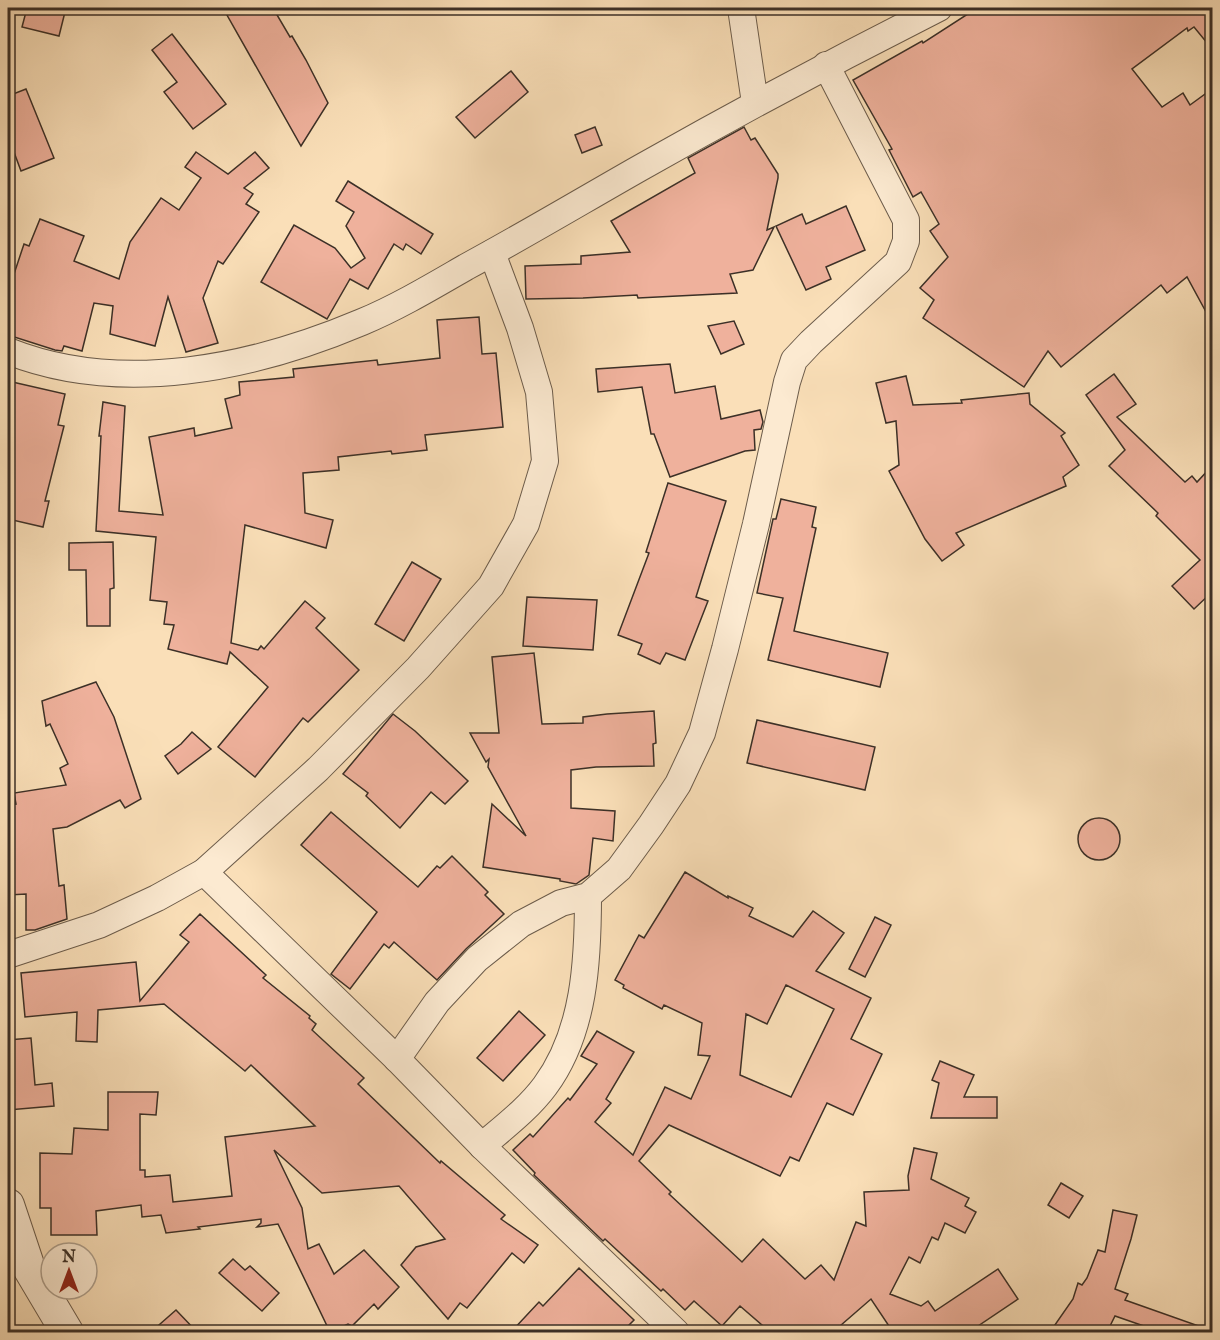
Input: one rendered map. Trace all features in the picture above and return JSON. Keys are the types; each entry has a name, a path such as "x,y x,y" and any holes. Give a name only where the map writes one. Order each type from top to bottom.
{"street":[{"path":"741,8 755,103"},
{"path":"8,351 61,366 119,373 170,372 221,365 284,351 363,322 492,253 755,103 939,8"},
{"path":"397,1059 437,1002 477,959 521,924 561,903 588,896 619,868 678,784 702,733 736,603 794,360 898,262 906,242 906,220 826,65"},
{"path":"8,955 99,925 158,898 204,872 318,769 418,668 491,586 526,524 545,460 539,392 520,328 492,253"},
{"path":"204,872 397,1059 482,1146 676,1332"},
{"path":"482,1146 526,1108 546,1086 562,1057 576,1021 584,983 588,938 588,896"},
{"path":"8,1205 29,1268 67,1332"}],"building":[{"path":"27,8 66,8 59,36 22,27"},
{"path":"223,8 273,8 306,60 328,103 301,146"},
{"path":"977,8 1212,8 1212,49 1194,27 1188,31 1187,28 1132,69 1162,107 1183,93 1190,105 1212,89 1212,323 1187,277 1167,293 1161,285 1061,367 1048,351 1024,387 923,318 934,300 920,288 948,257 930,231 939,224 921,192 913,197 889,150 892,149 853,80 922,41 923,43"},
{"path":"172,34 226,104 193,129 164,92 177,82 152,50"},
{"path":"511,71 528,92 475,138 456,117"},
{"path":"26,89 54,158 21,171 8,136 8,96"},
{"path":"595,127 602,145 582,153 575,135"},
{"path":"744,127 751,140 755,138 778,174 778,178 767,230 774,227 753,270 730,274 737,293 638,298 637,295 526,299 525,266 581,264 581,256 630,252 611,221 695,173 688,158"},
{"path":"196,152 228,174 255,152 269,168 244,188 253,194 246,204 259,212 223,264 218,261 203,298 218,343 186,352 168,297 155,346 110,334 113,306 94,303 82,351 64,346 62,351 55,350 8,335 8,303 14,284 11,283 24,244 29,246 40,219 84,236 74,261 119,279 130,242 161,198 179,210 201,178 185,167"},
{"path":"348,181 433,234 421,254 406,244 403,250 394,244 368,289 350,279 327,319 261,282 294,225 335,248 351,268 365,258 346,226 354,212 336,201"},
{"path":"846,206 865,250 826,267 831,279 806,290 776,226 802,214 806,224"},
{"path":"479,317 482,354 496,353 503,427 425,435 427,450 392,454 391,451 338,457 339,470 303,473 305,513 333,520 326,548 245,525 231,643 258,650 261,646 264,649 305,601 325,618 316,628 359,670 308,722 303,718 255,777 218,747 268,687 230,652 227,664 168,649 174,625 164,624 167,602 150,600 156,537 96,531 101,436 99,436 103,402 125,406 119,511 163,515 149,437 194,428 195,436 232,428 225,399 240,395 239,382 294,377 293,369 377,360 378,365 440,358 437,320"},
{"path":"734,321 744,344 721,354 708,326"},
{"path":"670,364 675,393 715,386 721,419 760,410 763,422 761,429 754,430 755,450 745,451 670,477 654,434 651,434 642,387 598,392 596,369"},
{"path":"1114,374 1136,404 1117,417 1185,482 1192,476 1197,482 1212,466 1212,592 1194,609 1172,586 1200,560 1156,516 1158,513 1109,466 1125,450 1086,395"},
{"path":"906,376 913,405 962,403 961,400 1029,393 1030,404 1065,433 1061,436 1079,465 1063,477 1066,486 956,533 964,545 942,561 925,539 889,471 899,465 896,421 886,423 876,383"},
{"path":"8,381 65,394 58,425 64,426 45,501 49,501 43,527 8,519"},
{"path":"668,483 726,501 696,597 708,601 685,660 666,653 660,664 638,654 642,644 618,635 649,553 646,552"},
{"path":"781,499 816,507 812,527 816,528 794,631 888,653 880,687 768,660 783,598 757,593 773,519 776,519"},
{"path":"113,542 114,588 110,589 110,626 87,626 86,570 69,570 69,543"},
{"path":"412,562 441,579 404,641 375,624"},
{"path":"527,597 597,600 593,650 523,646"},
{"path":"534,653 542,724 583,723 583,717 654,711 656,743 653,744 654,766 571,770 571,808 615,811 613,841 593,838 589,875 576,884 560,881 560,879 483,867 492,804 526,836 488,767 489,759 486,762 470,733 499,733 492,657"},
{"path":"96,682 114,717 141,799 125,808 120,800 67,827 53,829 59,886 64,885 67,919 35,930 26,930 26,894 8,895 8,805 16,804 14,793 66,785 60,768 68,764 50,724 46,726 42,701"},
{"path":"393,714 415,731 468,781 445,804 431,792 400,828 366,796 368,793 343,774"},
{"path":"757,720 875,747 865,790 747,763"},
{"path":"192,732 211,749 178,774 165,756"},
{"path":"331,812 418,887 437,866 440,868 452,856 488,892 485,895 504,914 437,980 394,942 389,948 384,944 350,989 331,974 377,912 301,845"},
{"path":"1099,818 1114,824 1120,839 1114,854 1099,860 1084,854 1078,839 1084,824"},
{"path":"685,872 728,898 728,896 753,908 749,916 793,937 813,911 844,933 816,971 871,998 851,1039 882,1054 853,1115 827,1103 799,1161 790,1157 780,1176 669,1125 639,1161 671,1192 669,1194 742,1262 763,1239 805,1279 821,1265 834,1280 856,1222 866,1226 864,1192 909,1190 908,1176 914,1148 937,1153 931,1179 969,1198 965,1206 976,1212 965,1233 945,1223 938,1240 932,1237 920,1263 909,1257 890,1294 921,1306 928,1301 935,1311 998,1269 1018,1299 969,1332 885,1332 891,1329 871,1299 833,1332 770,1332 740,1306 722,1326 694,1301 685,1310 663,1289 661,1291 605,1239 603,1241 534,1175 535,1173 513,1150 530,1134 533,1137 568,1098 570,1100 597,1064 581,1056 597,1031 634,1052 606,1099 611,1103 595,1122 633,1155 665,1087 691,1099 710,1056 698,1055 702,1023 664,1005 662,1009 623,988 624,985 615,980 639,935 644,938","holes":["786,985 834,1009 791,1097 740,1075 746,1014 767,1024"]},
{"path":"200,914 266,975 263,978 310,1016 309,1018 316,1024 312,1030 364,1078 358,1084 440,1163 441,1161 505,1215 501,1219 538,1245 524,1263 512,1253 467,1308 460,1303 448,1319 401,1265 416,1247 445,1239 399,1186 322,1193 274,1150 302,1208 308,1249 319,1244 334,1274 364,1250 399,1287 378,1309 374,1304 352,1326 348,1324 330,1332 278,1224 257,1227 261,1219 166,1233 161,1215 142,1217 141,1205 96,1211 97,1235 51,1235 51,1208 40,1208 40,1153 72,1154 74,1128 108,1130 108,1092 158,1092 156,1115 140,1114 140,1170 145,1170 145,1177 170,1175 173,1202 232,1196 225,1137 315,1126 251,1065 245,1071 164,1004 98,1010 97,1042 76,1041 77,1012 25,1017 21,973 136,962 140,1001 189,942 180,935"},
{"path":"875,917 891,925 865,977 849,969"},
{"path":"519,1011 545,1035 503,1081 477,1058"},
{"path":"31,1038 35,1085 52,1083 54,1106 8,1110 8,1040"},
{"path":"940,1061 974,1075 964,1097 997,1097 997,1118 931,1118 939,1083 932,1080"},
{"path":"1061,1183 1083,1196 1069,1218 1048,1205"},
{"path":"1113,1210 1137,1215 1115,1289 1128,1294 1125,1300 1210,1330 1210,1332 1161,1332 1115,1316 1107,1332 1050,1332 1073,1299 1078,1283 1082,1285 1087,1278 1098,1250 1105,1252"},
{"path":"233,1259 245,1270 250,1266 279,1293 262,1311 219,1273"},
{"path":"579,1268 634,1320 622,1332 511,1332 539,1302 543,1306"},
{"path":"176,1310 197,1332 151,1332"}]}
